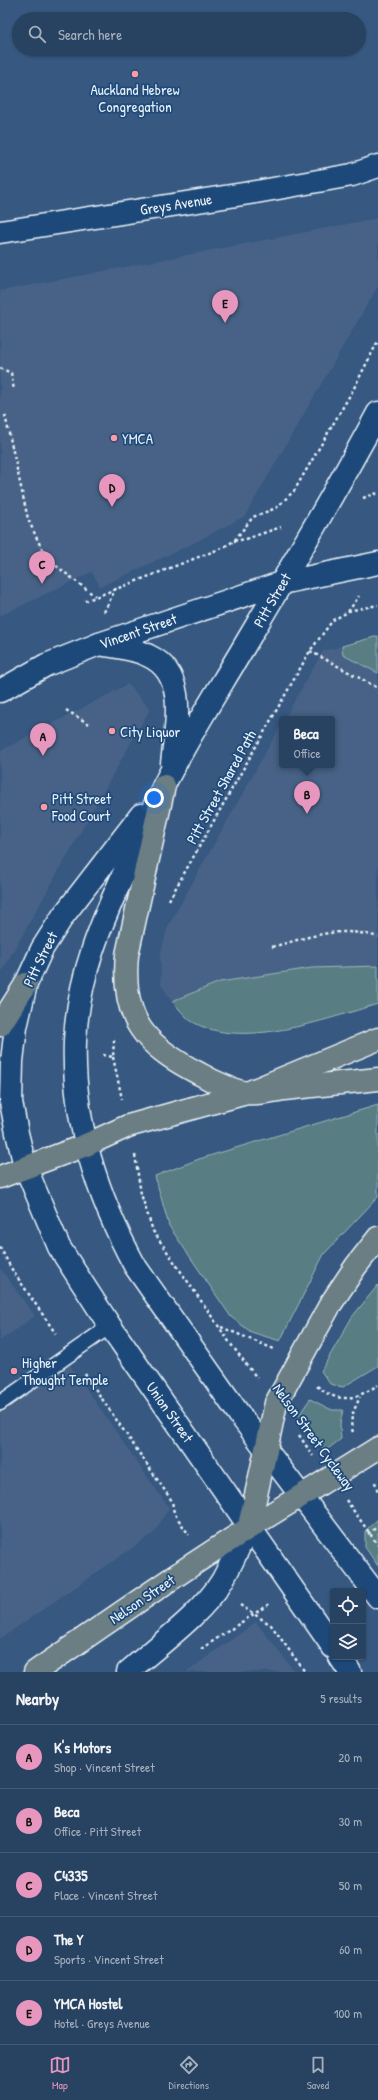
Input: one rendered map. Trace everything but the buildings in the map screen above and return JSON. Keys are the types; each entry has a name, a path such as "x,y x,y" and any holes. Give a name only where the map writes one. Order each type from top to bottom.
{"main road":[{"name":"Greys Avenue","path":"0,232 352,176 378,166"},
{"name":"Greys Avenue","path":"352,176 378,179"},
{"name":"Pitt Street","path":"86,1145 78,1111 75,1066 77,1021 85,972 99,927 168,779 282,583 378,413"},
{"name":"Vincent Street","path":"0,691 46,665 99,644 282,583 378,563"},
{"path":"99,644 139,652 150,656 168,669 174,684 178,706 168,779 127,955 125,974 131,1011 145,1036 160,1051 211,1080 247,1093 378,1078"},
{"name":"Pitt Street","path":"25,1166 11,1102 12,1061 26,984 42,949 63,916 168,779"},
{"path":"0,1025 26,984"},
{"path":"0,1177 25,1166 86,1145 128,1126 247,1093 378,1039"},
{"path":"86,1145 100,1193 135,1266 266,1450 378,1597"},
{"name":"Union Street","path":"25,1166 59,1247 110,1326 330,1643"},
{"path":"128,1672 183,1624 221,1582 250,1526 276,1403 330,1305 356,1266 378,1238"},
{"name":"Nelson Street","path":"35,1672 250,1526 378,1448"},
{"path":"342,1660 350,1672"}],"lane":[{"path":"0,1403 110,1326"}],"path":[{"path":"234,541 253,517 276,508 294,491 353,390 378,341"},
{"path":"0,368 11,373 14,390"},
{"path":"5,415 28,520 46,558 95,596"},
{"path":"85,601 222,548 234,541 246,539"},
{"name":"Pitt Street Shared Path","path":"168,902 310,651 334,620 348,612 357,599"},
{"path":"348,612 378,605"},
{"path":"310,651 378,688"},
{"path":"66,710 89,724"},
{"path":"272,947 332,931 362,932 378,937"},
{"path":"114,1037 113,1056 117,1079"},
{"path":"99,1055 113,1056"},
{"name":"Nelson Street Cycleway","path":"137,1166 141,1194 153,1232 230,1343 260,1381 378,1546"},
{"path":"0,1247 11,1268 172,1501 174,1513 180,1523"},
{"path":"220,1327 272,1348 278,1353"},
{"path":"315,1385 327,1395 344,1398 360,1396 378,1385"},
{"path":"352,1431 352,1414 360,1396"},
{"path":"363,1538 378,1526"},
{"path":"235,1601 271,1625 305,1672"},
{"path":"199,1651 265,1607"}],"shaded area":[{"path":"378,218 378,286 245,516 192,544 100,587 92,572 0,616 0,291"},
{"path":"378,637 378,966 312,968 220,982 172,1001 161,985 160,955 168,926 279,728 279,768 335,768 335,716 286,716 323,651"},
{"name":"Pitt Street Food Court","path":"128,684 150,709 0,975 0,751"},
{"path":"0,1268 35,1316 0,1341"},
{"path":"61,1352 169,1508 154,1533 0,1639 0,1394"},
{"path":"256,1622 295,1672 186,1672"}],"green space":[{"path":"378,636 378,673 343,655 342,646"},
{"path":"378,966 378,1004 309,1024 284,1029 258,1033 234,1033 211,1029 191,1021 172,1001 220,982 312,968"},
{"path":"378,1105 378,1197 324,1254 280,1341 251,1332 231,1317 169,1226 155,1176 199,1159"},
{"path":"378,1285 378,1366 343,1387 330,1384 321,1371 352,1317"},
{"path":"310,1399 332,1410 343,1410 340,1424 341,1439 325,1451 299,1415"},
{"path":"378,1519 378,1566 365,1547 365,1531"}],"place":[{"name":"Auckland Hebrew Congregation","path":"135,74"},
{"name":"YMCA Hostel","path":"225,323"},
{"name":"YMCA","path":"114,438"},
{"name":"The Y","path":"112,507"},
{"name":"C4335","path":"42,584"},
{"name":"City Liquor","path":"112,731"},
{"name":"K's Motors","path":"43,756"},
{"name":"Pitt Street Food Court","path":"44,807"},
{"name":"Beca","path":"307,814"},
{"name":"Higher Thought Temple","path":"14,1371"}]}
